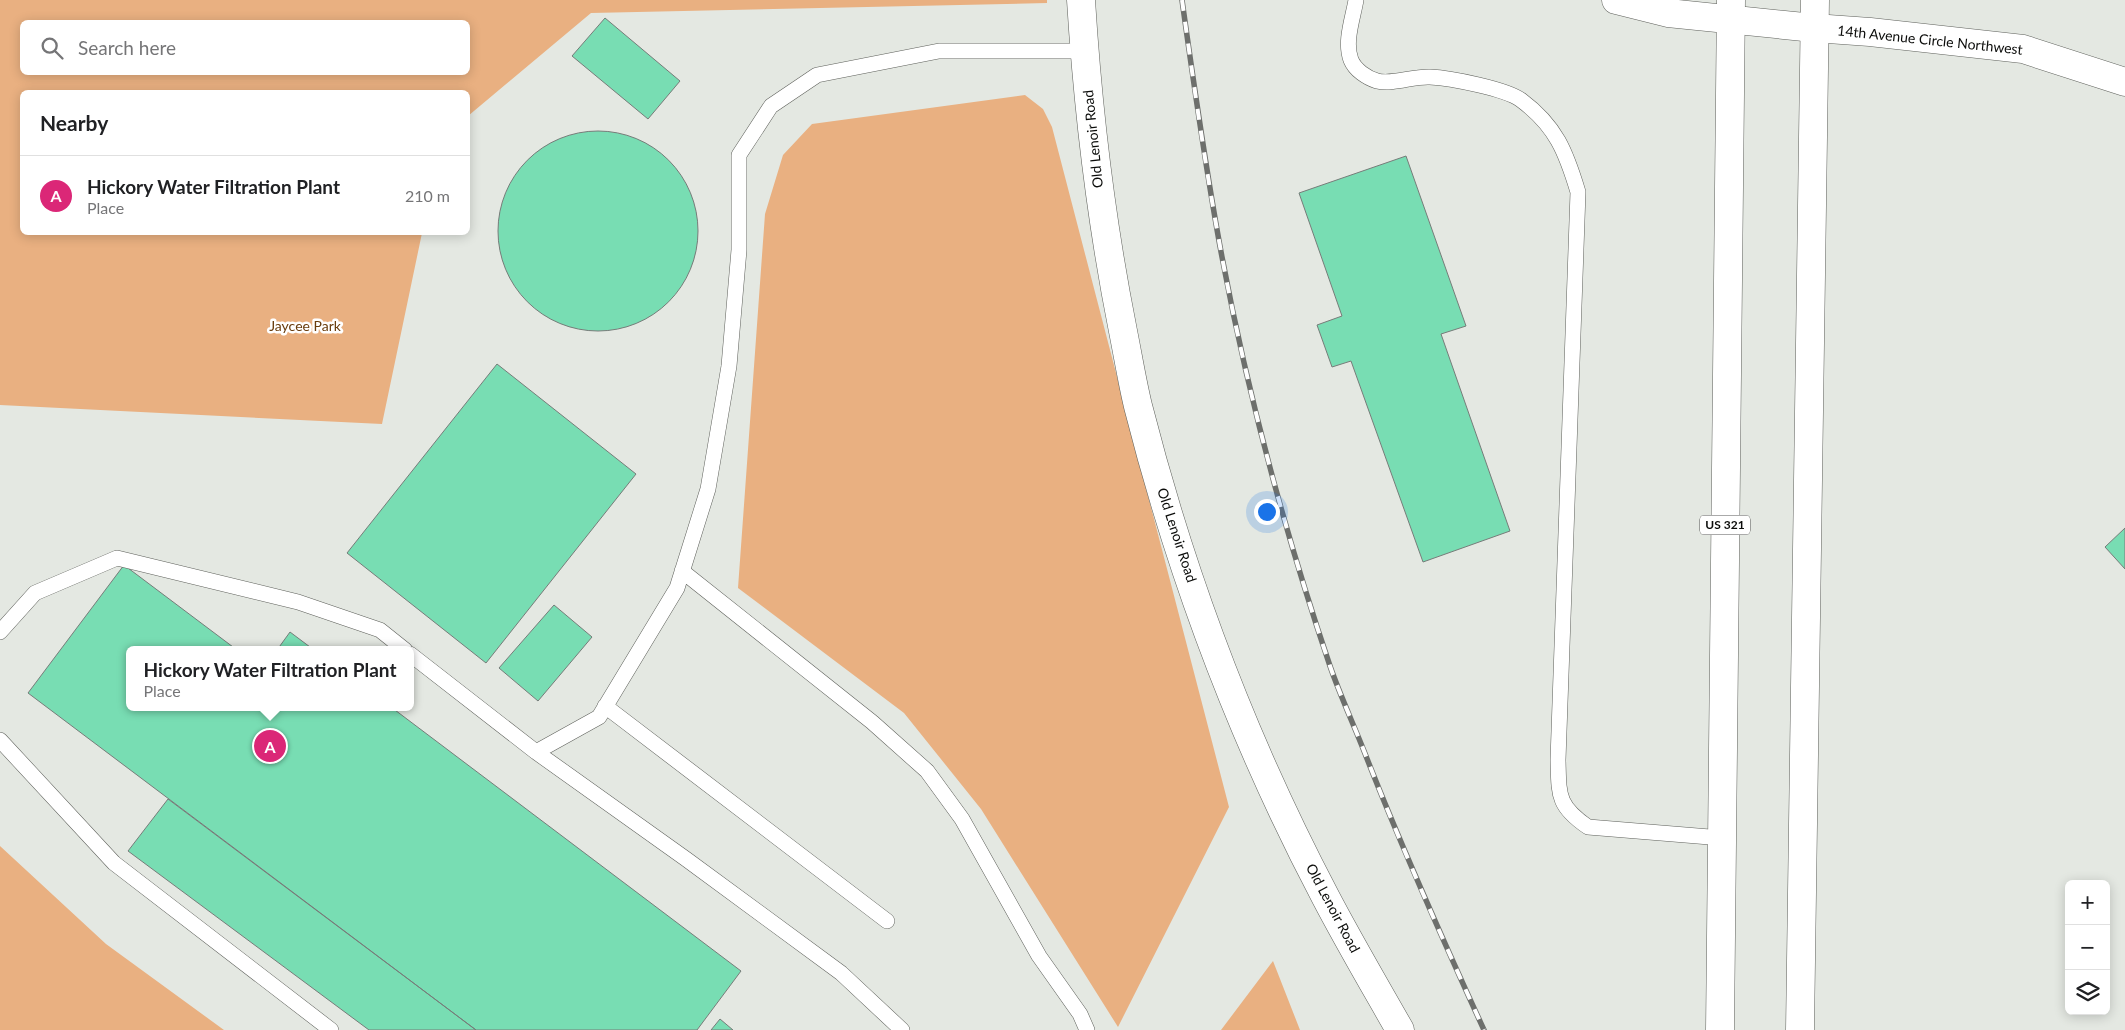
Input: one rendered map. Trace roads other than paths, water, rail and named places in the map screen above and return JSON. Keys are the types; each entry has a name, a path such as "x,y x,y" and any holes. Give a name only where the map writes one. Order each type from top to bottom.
{"main road":[{"name":"Old Lenoir Road","path":"1081,0 1084,51 1097,176 1109,260 1138,405 1176,540 1221,663 1282,808 1325,896 1400,1030"},
{"name":"14th Avenue Circle Northwest","path":"1616,0 1668,13 1731,10 1814,28 1870,32 2023,49 2125,82"},
{"path":"1800,1030 1814,0"},
{"name":"US 321","path":"1720,1030 1731,10"}],"lane":[{"path":"1356,0 1349,39 1351,60 1364,75 1379,81 1430,77 1498,90 1520,99 1542,119 1559,141 1567,156 1578,192 1558,760 1559,796 1571,816 1588,827 1722,838"},
{"path":"536,752 599,717 677,588 708,489 729,366 739,250 739,155 771,106 817,75 939,51 1084,51"},
{"path":"0,632 35,593 117,558 298,602 380,630 400,646"},
{"path":"682,571 872,722 927,772 962,819 1039,956 1080,1014 1087,1030"},
{"path":"414,657 536,752 841,973 902,1030"},
{"path":"605,706 887,920"},
{"path":"0,740 114,863 331,1030"}],"railway":[{"path":"1182,0 1211,193 1232,309 1283,515 1330,666 1342,698 1407,857 1484,1030"}],"place":[{"name":"Hickory Water Filtration Plant","path":"270,746"}],"park label":[{"name":"Jaycee Park","path":"305,326"}]}
